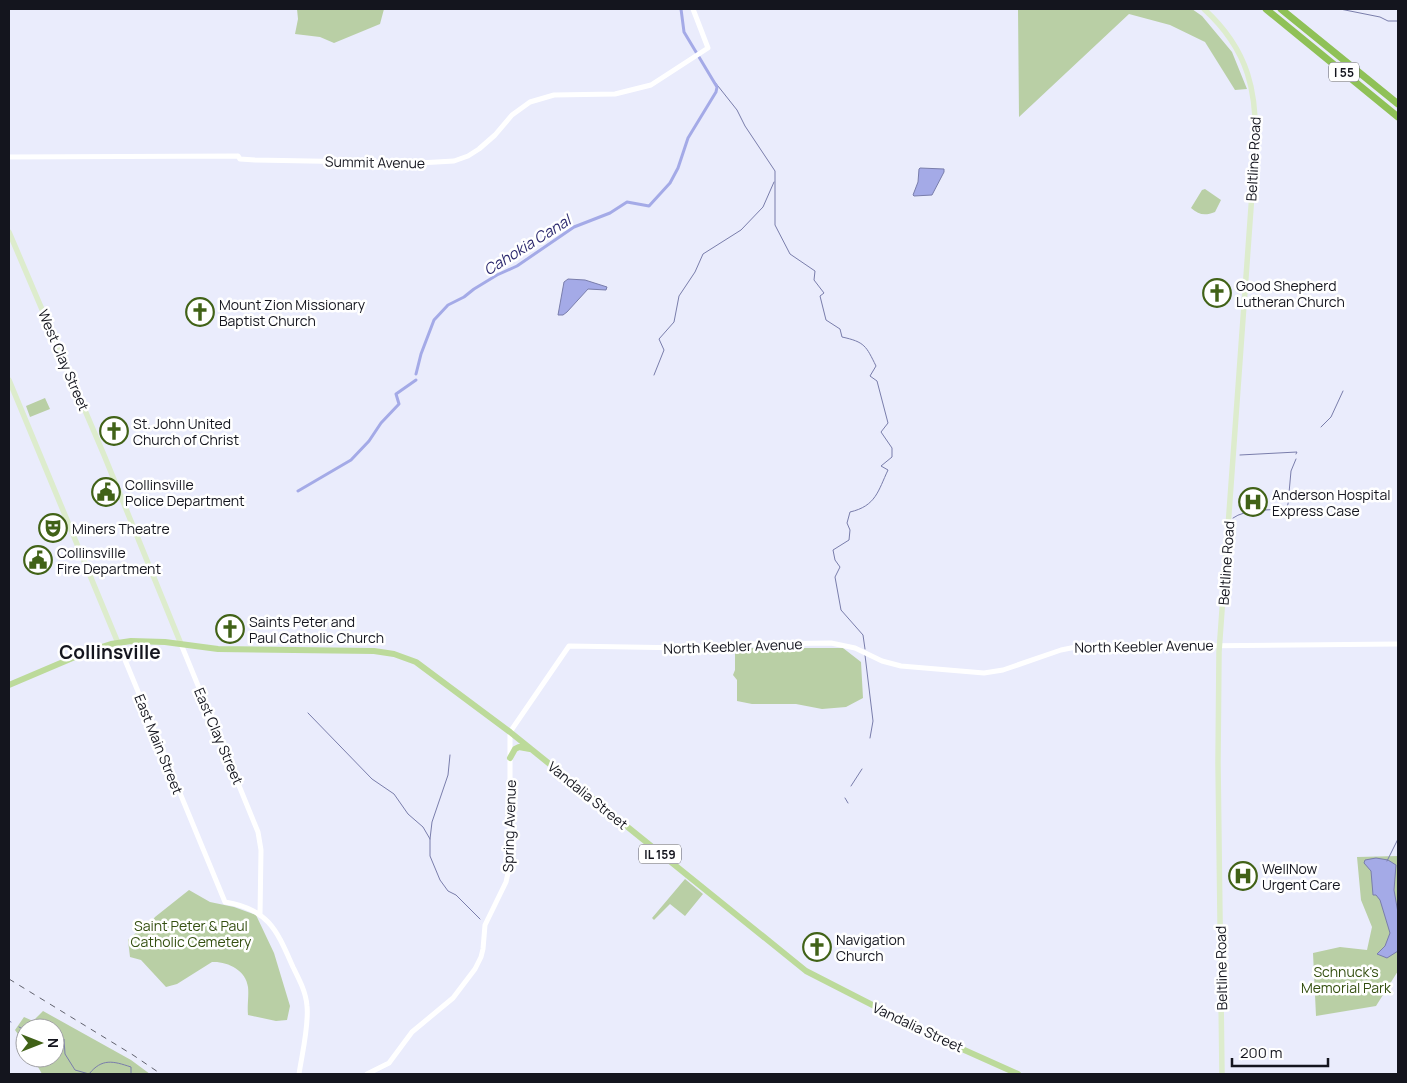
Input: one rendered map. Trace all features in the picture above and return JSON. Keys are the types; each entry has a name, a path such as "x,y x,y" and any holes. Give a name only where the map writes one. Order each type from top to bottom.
{"highway":[{"name":"I 55","path":"1266,9 1398,117"},
{"name":"I 55","path":"1281,9 1398,104"}],"main road":[{"name":"Beltline Road","path":"1204,9 1226,32 1243,59 1252,87 1256,119 1220,645 1218,763 1222,1074"},
{"name":"West Clay Street","path":"9,232 148,563"},
{"name":"East Main Street","path":"9,380 118,643"},
{"name":"East Clay Street","path":"148,563 181,644"},
{"name":"IL 159","path":"9,685 89,651 118,643 144,640 181,644"},
{"name":"Vandalia Street","path":"181,644 218,649 374,651 397,654 413,661 510,732 806,971 933,1036 1018,1074"},
{"path":"510,758 515,749 525,747 531,749"}],"street":[{"name":"Summit Avenue","path":"9,156 205,155 238,156 240,159 255,160 450,162 468,156 479,149 517,111 538,99 558,95 615,94 651,85 708,48 693,9"},
{"name":"West Clay Street","path":"9,228 13,240"},
{"name":"East Main Street","path":"118,643 226,902 243,906 260,915"},
{"name":"North Keebler Avenue","path":"510,732 569,646 678,648 831,643 855,648 901,666 984,673 1003,670 1061,650 1076,647 1398,644"},
{"name":"East Clay Street","path":"181,644 258,832 261,850 260,915"},
{"name":"Spring Avenue","path":"367,1074 388,1063 412,1032 450,1002 475,969 481,957 485,924 509,875 510,732"},
{"path":"260,915 270,923 278,934 306,998 307,1017 298,1074"}],"green space":[{"path":"297,9 384,9 380,24 334,43 320,37 295,34 298,19"},
{"path":"1018,9 1192,9 1202,16 1232,52 1247,89 1235,90 1205,42 1170,25 1129,14 1019,117"},
{"path":"1205,189 1221,200 1215,212 1208,214 1199,213 1191,208 1202,190"},
{"path":"45,398 50,409 30,417 26,406"},
{"path":"738,648 843,648 861,662 863,698 846,707 822,709 796,704 752,704 737,701 737,680 733,675 735,670 735,651"},
{"name":"Schnuck's Memorial Park","path":"1398,856 1398,971 1376,1006 1316,1016 1313,953 1340,947 1367,950 1372,927 1361,900 1357,857"},
{"path":"685,879 703,894 685,916 670,904 654,920 652,918"},
{"name":"Saint Peter & Paul Catholic Cemetery","path":"189,890 210,902 234,907 256,915 274,953 290,1006 287,1020 276,1021 248,1015 248,987 246,981 240,971 229,965 212,962 177,984 166,987 141,960 130,957 128,940"},
{"path":"43,1011 56,1018 36,1018"},
{"path":"65,1023 131,1060 150,1074 42,1074 39,1068 65,1068"}],"water":[{"path":"920,168 944,169 932,195 913,195 918,182"},
{"path":"568,279 585,280 607,287 606,290 588,289 567,312 563,315 558,315 564,282"},
{"path":"1376,858 1388,860 1396,865 1394,890 1398,913 1398,951 1387,958 1377,954 1385,946 1390,933 1380,900 1376,895 1373,895 1371,871 1364,863 1365,860"}],"waterway":[{"name":"Cahokia Canal","path":"416,374 421,354 434,320 448,305 464,297 497,275 517,266 574,227 610,213 627,202 649,206 670,183 678,168 688,138 716,92 717,87 684,32 681,9"},
{"path":"1340,9 1380,17 1388,21 1398,21"},
{"path":"714,81 737,110 745,126 775,171 775,225 790,254 815,271 814,280 824,293 820,296 826,320 840,329 842,337 856,341 864,346 876,366 870,376 877,381 888,423 881,432 892,448 892,457 881,466 888,470 875,497 866,506 850,512 847,523 850,530 849,540 833,550 835,560 840,567 835,577 841,610 863,635 865,649"},
{"path":"654,375 664,350 659,339 674,322 679,296 695,272 703,254 741,230 763,207 774,182"},
{"name":"Cahokia Canal","path":"298,491 351,460 399,404 396,394 416,380"},
{"path":"1321,427 1331,417 1343,391"},
{"path":"1240,455 1297,452 1296,454"},
{"path":"1233,518 1251,511 1286,509 1291,471 1296,459"},
{"path":"865,655 873,721 870,738"},
{"path":"308,713 372,779 394,794 408,814 423,827 430,839 430,856 440,880 448,891 456,895 480,919"},
{"path":"430,839 432,822 448,775 450,755"},
{"path":"851,786 862,769"},
{"path":"845,798 848,803"},
{"path":"1387,861 1398,839"},
{"path":"65,1054 75,1070 89,1074 99,1065 113,1062 131,1067 131,1074"}],"railway":[{"path":"9,979 161,1074"}],"place":[{"name":"Good Shepherd Lutheran Church","path":"1217,293"},
{"name":"Mount Zion Missionary Baptist Church","path":"200,312"},
{"name":"St. John United Church of Christ","path":"114,431"},
{"name":"Collinsville Police Department","path":"106,492"},
{"name":"Anderson Hospital Express Case","path":"1253,502"},
{"name":"Miners Theatre","path":"53,528"},
{"name":"Collinsville Fire Department","path":"38,560"},
{"name":"Saints Peter and Paul Catholic Church","path":"230,629"},
{"name":"WellNow Urgent Care","path":"1243,876"},
{"name":"Navigation Church","path":"817,947"}],"district":[{"name":"Collinsville","path":"110,652"}]}
